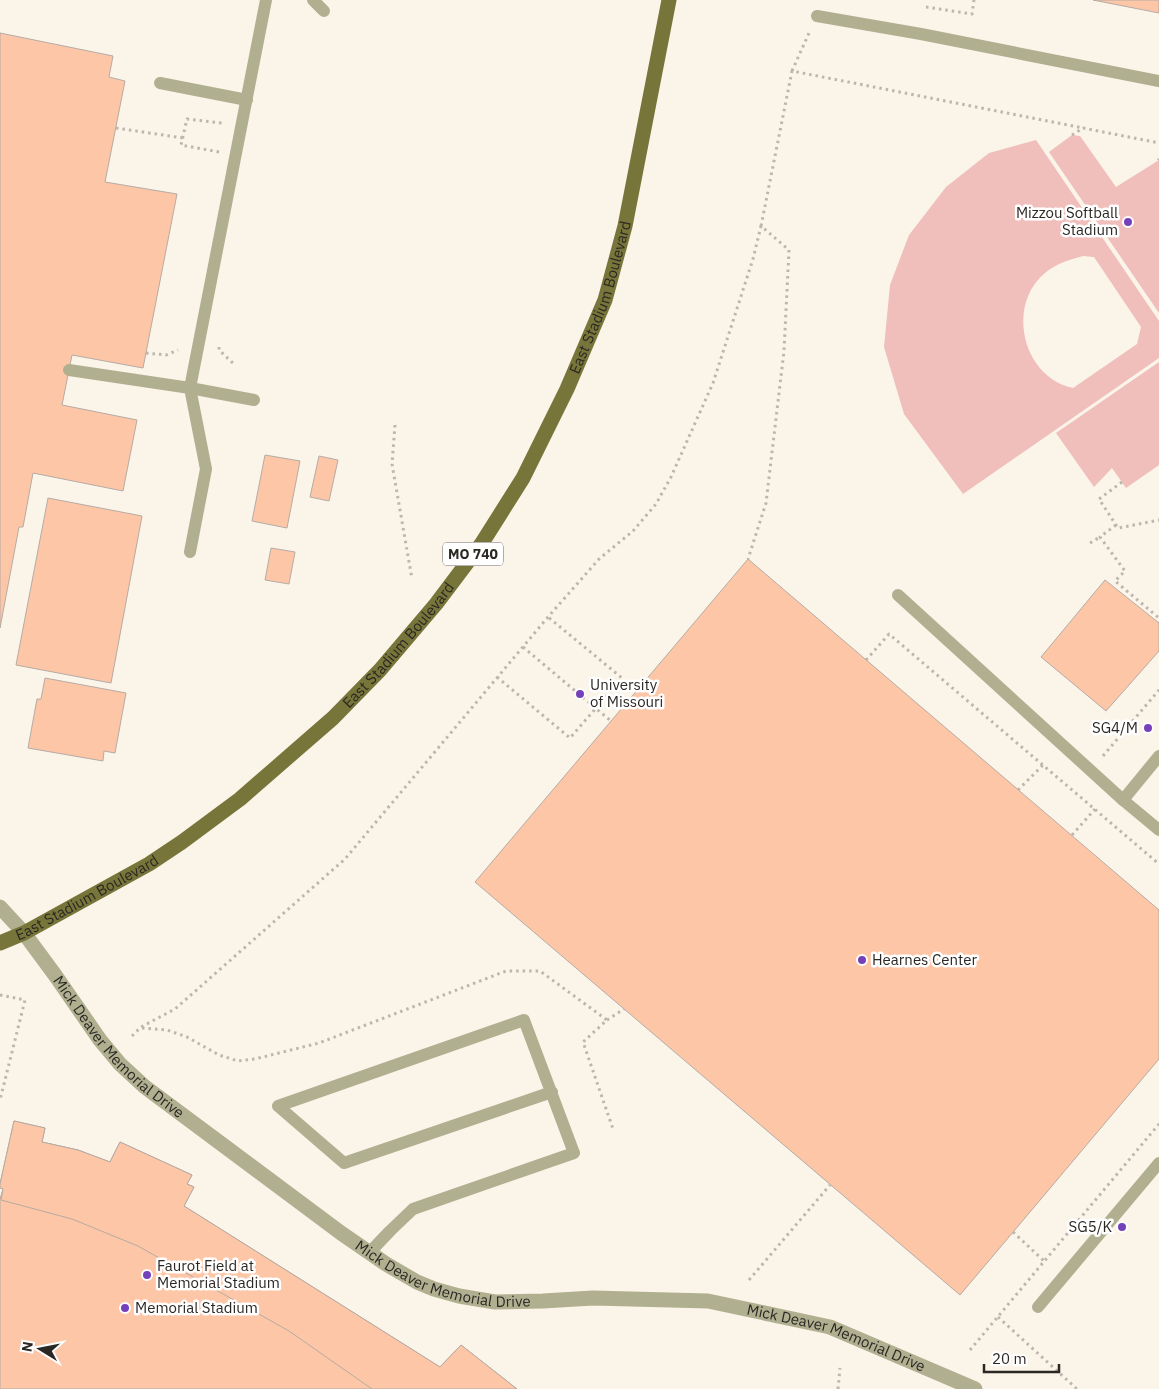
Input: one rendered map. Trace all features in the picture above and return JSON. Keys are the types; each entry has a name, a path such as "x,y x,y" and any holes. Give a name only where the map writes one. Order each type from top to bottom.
{"main road":[{"name":"East Stadium Boulevard","path":"0,943 24,934 149,864 240,799 333,718 380,670 436,604 482,543 523,478 567,389 605,300 624,226 669,0"}],"street":[{"name":"Mick Deaver Memorial Drive","path":"0,907 24,934 55,975 100,1040 120,1064 145,1087 341,1233 417,1282 458,1296 494,1302 544,1302 593,1298 708,1300 830,1327 975,1389"}],"lane":[{"path":"190,552 206,469 190,388 266,0"},
{"path":"313,0 324,11"},
{"path":"817,16 1159,80"},
{"path":"160,83 246,100"},
{"path":"69,370 190,388 254,400"},
{"path":"898,595 1090,770 1159,830"},
{"path":"1124,800 1159,756"},
{"path":"370,1252 413,1209 574,1153 552,1092 524,1020 278,1106 344,1163 552,1092"},
{"path":"1038,1306 1159,1163"}],"path":[{"path":"926,7 972,14 974,0"},
{"path":"132,1036 175,1009 345,859 548,617 599,559 633,531 656,504 671,477 713,383 761,226 792,71 817,16"},
{"path":"792,71 1159,143"},
{"path":"220,153 181,145 187,118 222,123 228,96"},
{"path":"116,128 183,138"},
{"path":"1072,135 1083,128"},
{"path":"748,559 766,503 784,351 789,250 761,226"},
{"path":"146,353 166,355 179,349"},
{"path":"395,425 392,464 412,579"},
{"path":"1122,482 1099,499 1118,528 1159,520"},
{"path":"1090,543 1116,525"},
{"path":"1100,537 1125,571 1115,580 1159,618"},
{"path":"497,677 570,738 622,678 548,617"},
{"path":"866,660 889,634 1159,864"},
{"path":"523,647 611,721"},
{"path":"1072,790 1159,690"},
{"path":"1018,790 1043,766"},
{"path":"1072,835 1095,809"},
{"path":"142,1028 167,1030 187,1037 219,1055 238,1061 255,1059 319,1043 506,972 540,971 608,1020"},
{"path":"0,995 25,1000 0,1100"},
{"path":"612,1129 583,1042 624,1009"},
{"path":"970,1350 1159,1124"},
{"path":"749,1280 830,1185"},
{"path":"1013,1232 1044,1261"},
{"path":"998,1317 1077,1389"},
{"path":"838,1389 840,1368"}],"shaded area":[{"name":"Mizzou Softball Stadium","path":"1072,135 1080,136 1116,187 1159,160 1159,313 1049,152"},
{"path":"1036,140 1159,321 1159,358 963,494 904,414 884,347 890,285 909,235 946,187 989,153","holes":["1083,256 1094,257 1141,327 1137,344 1073,388 1056,381 1042,370 1031,355 1025,338 1023,321 1026,303 1033,287 1045,273 1063,262"]},
{"path":"1159,362 1159,465 1126,488 1112,468 1094,487 1056,433"}],"building":[{"path":"1093,0 1159,0 1159,13"},
{"path":"0,33 113,56 109,77 125,81 105,182 177,194 143,368 72,355 62,405 137,420 123,491 33,473 23,527 19,527 0,628"},
{"path":"265,455 300,461 287,528 252,521"},
{"path":"319,456 338,460 329,501 310,497"},
{"path":"48,498 142,516 111,683 16,665"},
{"path":"271,548 295,552 289,584 265,580"},
{"name":"Hearnes Center","path":"748,559 1159,910 1159,1059 960,1295 475,882"},
{"path":"1105,580 1159,623 1159,651 1106,711 1041,657"},
{"path":"45,678 126,693 115,753 104,751 103,761 28,748 37,699 41,699"},
{"name":"Faurot Field at Memorial Stadium","path":"14,1121 45,1128 42,1142 78,1150 110,1162 120,1142 192,1175 187,1184 194,1187 184,1206 440,1367 461,1345 517,1389 0,1389 0,1199 3,1189 0,1188 0,1184"},
{"path":"14,1121 45,1128 42,1142 78,1150 110,1162 120,1142 192,1175 187,1184 194,1187 184,1206 440,1367 461,1345 517,1389 372,1389 289,1331 138,1246 72,1219 1,1200 3,1189 0,1188 0,1184"}],"place":[{"name":"Mizzou Softball Stadium","path":"1128,222"},
{"name":"University of Missouri","path":"580,694"},
{"name":"SG4/M","path":"1148,728"},
{"name":"Hearnes Center","path":"862,960"},
{"name":"SG5/K","path":"1122,1227"},
{"name":"Faurot Field at Memorial Stadium","path":"147,1275"},
{"name":"Memorial Stadium","path":"125,1308"}]}
